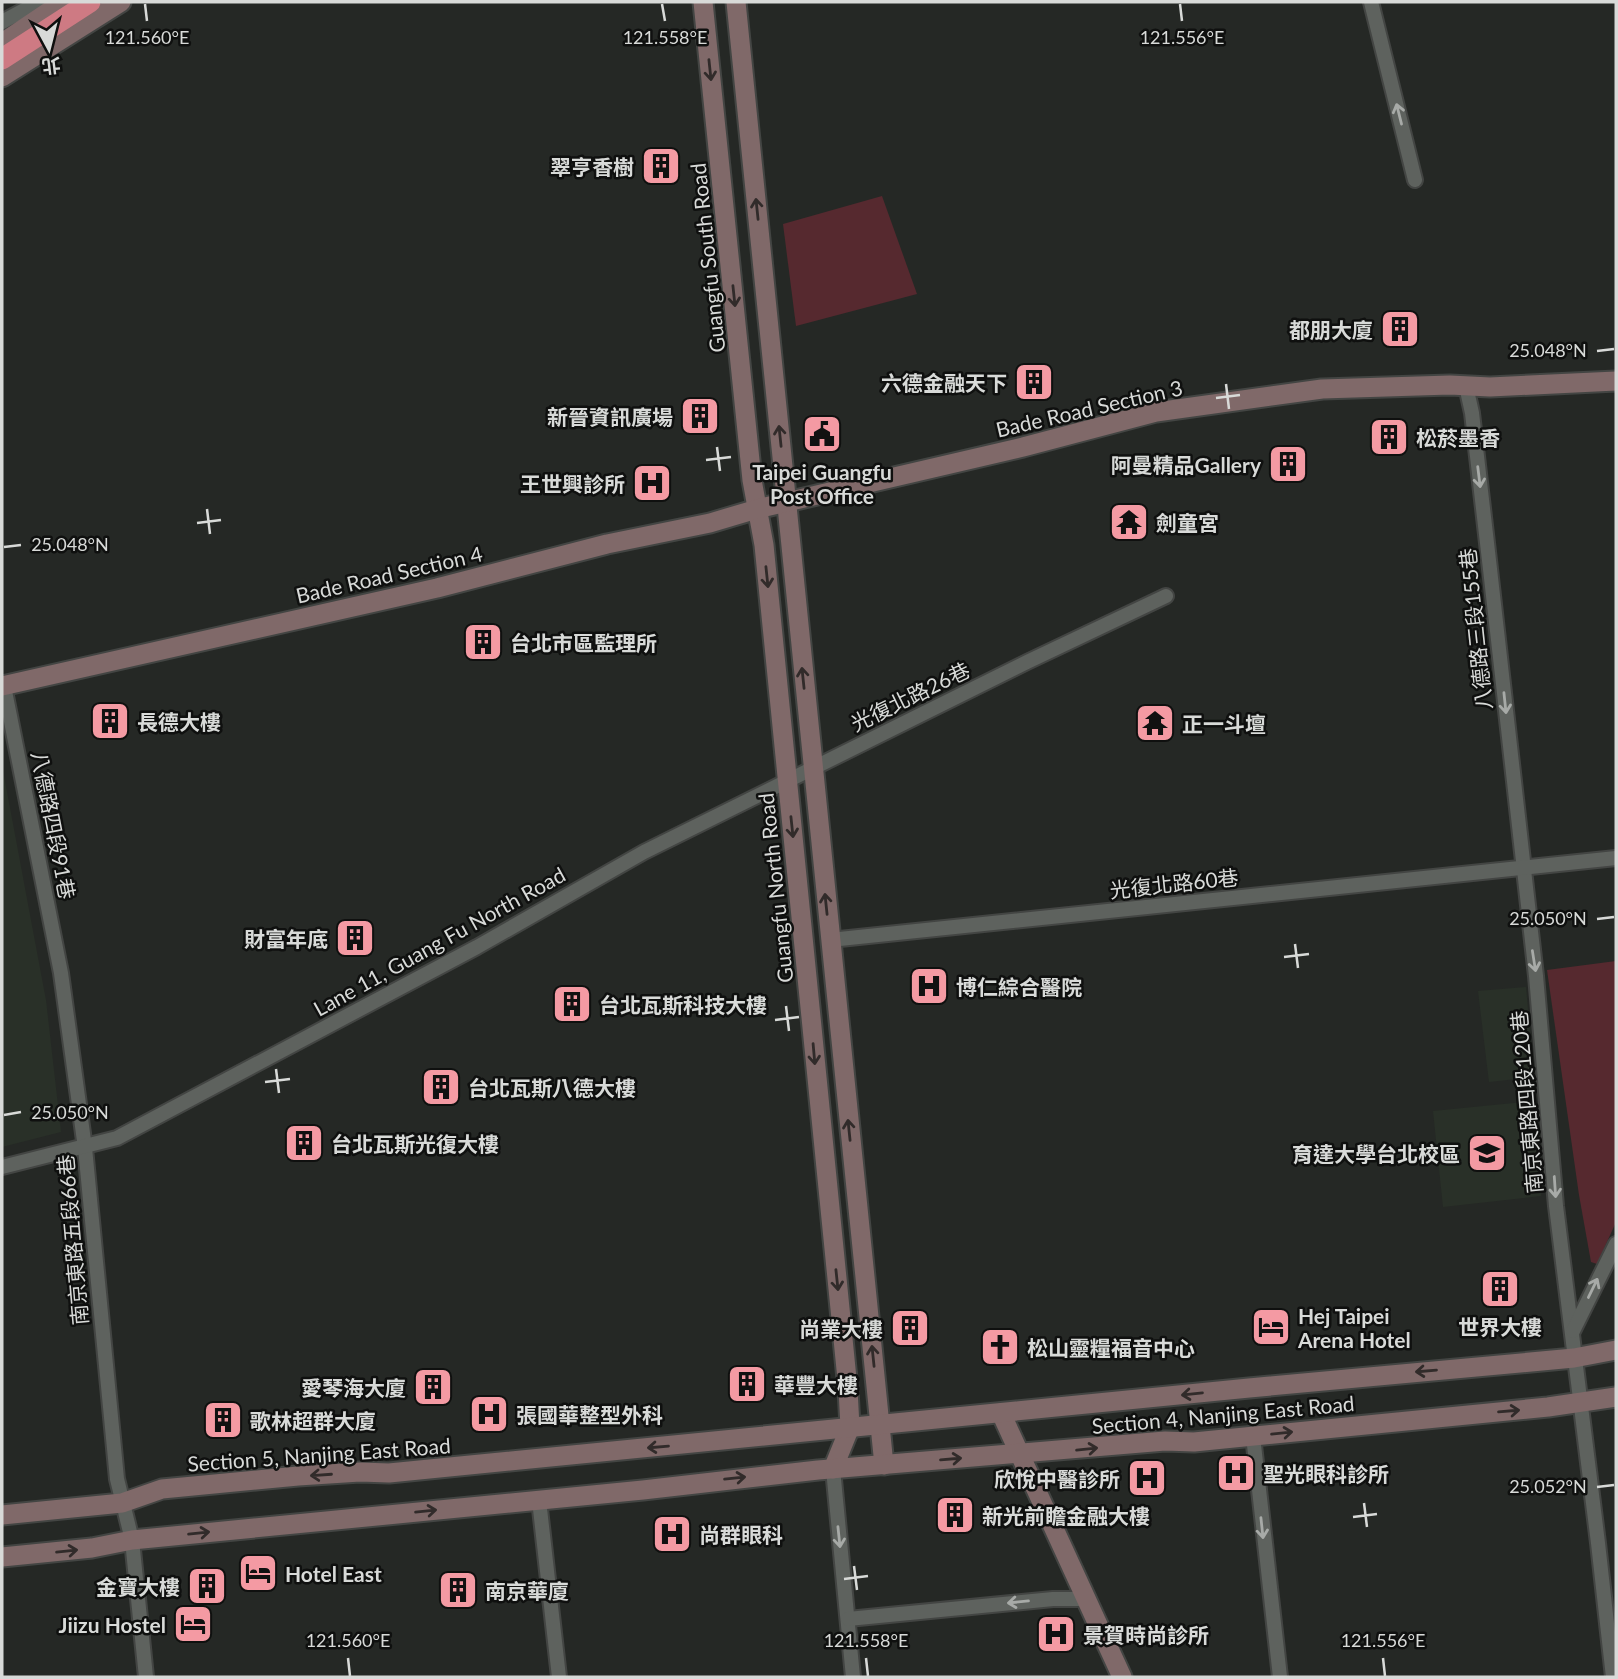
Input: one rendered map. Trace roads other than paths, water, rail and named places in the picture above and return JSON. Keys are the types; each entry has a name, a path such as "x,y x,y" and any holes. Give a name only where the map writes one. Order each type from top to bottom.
{"highway":[{"path":"2,59 90,2"}],"main road":[{"path":"2,43 63,2"},
{"path":"2,77 121,2"},
{"name":"Guangfu South Road","path":"703,2 757,509"},
{"path":"736,2 884,1465"},
{"name":"Bade Road Section 3","path":"786,503 1023,447 1156,412 1322,389 1490,387 1616,381"},
{"name":"Bade Road Section 4","path":"3,686 437,588 607,544 710,523 786,503"},
{"name":"Guangfu North Road","path":"757,509 764,545 850,1427 832,1469"},
{"name":"Section 4, Nanjing East Road","path":"850,1427 1574,1358 1616,1350"},
{"name":"Section 4, Nanjing East Road","path":"832,1469 1253,1436 1548,1407 1616,1397"},
{"path":"1001,1413 1122,1677"},
{"name":"Section 5, Nanjing East Road","path":"2,1515 122,1503 162,1489 298,1476 389,1473 850,1427"},
{"path":"2,1557 92,1548 132,1540 832,1469"}],"street":[{"path":"2,22 39,2"},
{"path":"1371,2 1415,180"},
{"name":"八德路三段155巷","path":"1466,386 1472,413 1523,868"},
{"name":"光復北路26巷","path":"812,769 1166,596"},
{"name":"八德路四段91巷","path":"3,686 61,974"},
{"name":"Lane 11, Guang Fu North Road","path":"2,1167 117,1138 477,947 643,852 812,769"},
{"name":"光復北路60巷","path":"830,940 1616,858"},
{"name":"南京東路四段120巷","path":"1523,868 1539,1004 1556,1206 1613,1677"},
{"name":"南京東路五段66巷","path":"61,974 85,1148 117,1479 132,1540 146,1677"},
{"path":"1573,1332 1616,1244"},
{"path":"1253,1436 1280,1677"},
{"path":"832,1469 853,1677"},
{"path":"539,1500 559,1677"},
{"path":"848,1619 1053,1599 1086,1600"}],"place":[{"name":"翠亨香樹","path":"661,166"},
{"name":"都朋大廈","path":"1400,329"},
{"name":"六德金融天下","path":"1034,382"},
{"name":"新晉資訊廣場","path":"700,416"},
{"name":"Taipei Guangfu Post Office","path":"822,434"},
{"name":"松菸墨香","path":"1389,437"},
{"name":"阿曼精品Gallery","path":"1288,464"},
{"name":"王世興診所","path":"652,483"},
{"name":"劍童宮","path":"1129,522"},
{"name":"台北市區監理所","path":"483,642"},
{"name":"長德大樓","path":"110,721"},
{"name":"正一斗壇","path":"1155,723"},
{"name":"財富年底","path":"355,938"},
{"name":"博仁綜合醫院","path":"929,986"},
{"name":"台北瓦斯科技大樓","path":"572,1004"},
{"name":"台北瓦斯八德大樓","path":"441,1087"},
{"name":"台北瓦斯光復大樓","path":"304,1143"},
{"name":"育達大學台北校區","path":"1487,1153"},
{"name":"世界大樓","path":"1500,1289"},
{"name":"Hej Taipei Arena Hotel","path":"1271,1327"},
{"name":"尚業大樓","path":"910,1328"},
{"name":"松山靈糧福音中心","path":"1000,1347"},
{"name":"華豐大樓","path":"747,1384"},
{"name":"愛琴海大廈","path":"433,1387"},
{"name":"張國華整型外科","path":"489,1414"},
{"name":"歌林超群大廈","path":"223,1420"},
{"name":"聖光眼科診所","path":"1236,1473"},
{"name":"欣悅中醫診所","path":"1147,1478"},
{"name":"新光前瞻金融大樓","path":"955,1515"},
{"name":"尚群眼科","path":"672,1534"},
{"name":"Hotel East","path":"258,1573"},
{"name":"金寶大樓","path":"207,1586"},
{"name":"南京華廈","path":"458,1590"},
{"name":"Jiizu Hostel","path":"193,1624"},
{"name":"景賀時尚診所","path":"1056,1634"}]}
